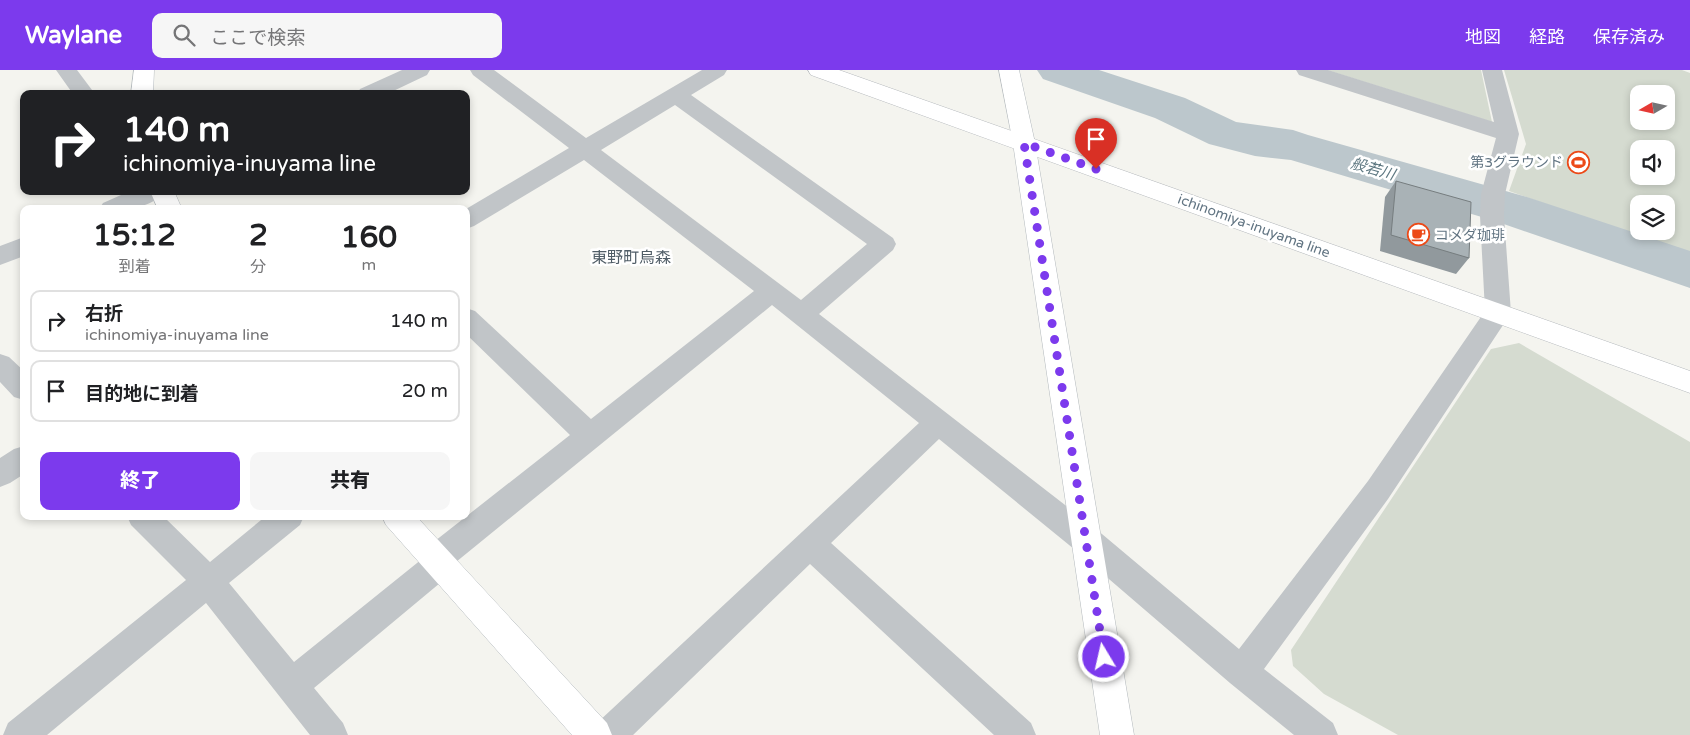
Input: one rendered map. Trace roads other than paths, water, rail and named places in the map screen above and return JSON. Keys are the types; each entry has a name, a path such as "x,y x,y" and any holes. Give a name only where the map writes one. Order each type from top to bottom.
{"street":[{"path":"66,70 81,90"},
{"path":"142,90 144,70"},
{"path":"377,90 420,70"},
{"path":"480,70 772,291 1086,539 1242,672 1321,735"},
{"path":"470,218 717,70"},
{"name":"ichinomiya-inuyama line","path":"818,70 1690,382"},
{"path":"1009,70 1024,143 1117,735"},
{"path":"1306,70 1508,134"},
{"path":"1242,672 1378,490 1498,313 1492,205 1508,134 1492,70"},
{"path":"675,94 884,244 801,314"},
{"path":"120,205 143,195"},
{"path":"0,256 20,248"},
{"path":"292,685 589,435 772,291"},
{"path":"470,322 589,435"},
{"path":"0,365 20,385"},
{"path":"609,735 938,422"},
{"path":"0,474 20,461"},
{"path":"146,520 209,582 331,735"},
{"path":"20,735 284,520"},
{"path":"401,520 595,735"},
{"path":"810,544 1019,735"}],"waterway":[{"name":"般若川","path":"1057,70 1170,108 1224,134 1255,141 1293,145 1511,209 1690,270"}],"place":[{"name":"第3グラウンド","path":"1579,162"},
{"name":"コメダ珈琲","path":"1419,235"}],"district":[{"name":"東野町烏森","path":"631,258"}]}
